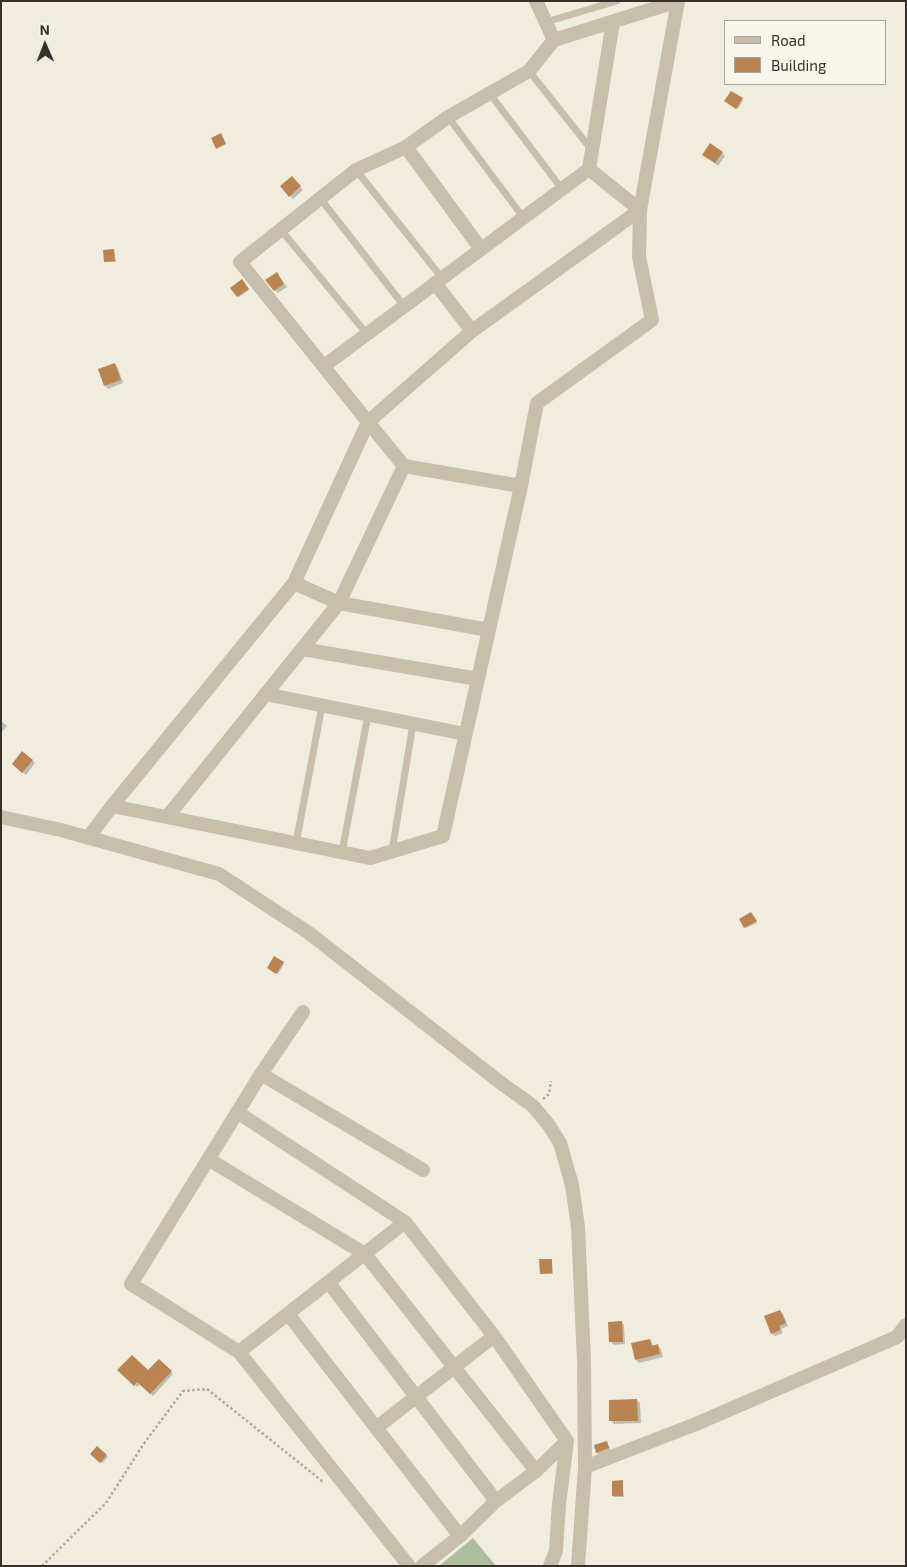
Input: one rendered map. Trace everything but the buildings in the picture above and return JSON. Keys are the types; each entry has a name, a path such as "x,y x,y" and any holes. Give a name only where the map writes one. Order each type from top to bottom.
{"street":[{"path":"536,1 554,40"},
{"path":"112,806 370,858 443,836 521,486 537,403 652,320 639,257 640,210 678,1 554,40 529,71 448,117 406,147 356,170 240,262 404,466 521,486"},
{"path":"324,366 589,169 613,22"},
{"path":"406,147 481,249"},
{"path":"589,169 640,210"},
{"path":"88,838 294,583 368,422 472,330 640,210"},
{"path":"438,281 472,330"},
{"path":"167,817 338,603 404,466"},
{"path":"294,583 338,603 489,630"},
{"path":"302,649 478,679"},
{"path":"266,694 465,734"},
{"path":"1,818 88,838 219,874 309,933 533,1106 548,1124 560,1143 572,1185 578,1227 585,1467 578,1566"},
{"path":"303,1012 261,1074 131,1284 239,1352 408,1566"},
{"path":"261,1074 423,1170"},
{"path":"237,1112 405,1222 494,1336 567,1441 556,1551 550,1566"},
{"path":"208,1159 365,1254 536,1471"},
{"path":"239,1352 405,1222"},
{"path":"329,1283 496,1501"},
{"path":"288,1314 460,1536"},
{"path":"585,1467 696,1424 897,1337 906,1325"},
{"path":"376,1428 494,1336"},
{"path":"422,1566 460,1536 496,1501 536,1471 567,1441"}],"lane":[{"path":"546,22 617,1"},
{"path":"529,71 592,150"},
{"path":"490,94 562,189"},
{"path":"448,117 524,217"},
{"path":"356,170 438,281"},
{"path":"320,198 404,306"},
{"path":"280,230 367,334"},
{"path":"296,843 322,706"},
{"path":"342,852 368,715"},
{"path":"392,851 414,724"}],"path":[{"path":"533,1106 549,1094 551,1081"},
{"path":"42,1566 106,1503 143,1445 183,1391 207,1389 322,1481 334,1470"}],"green space":[{"path":"473,1538 496,1566 439,1566"}]}
